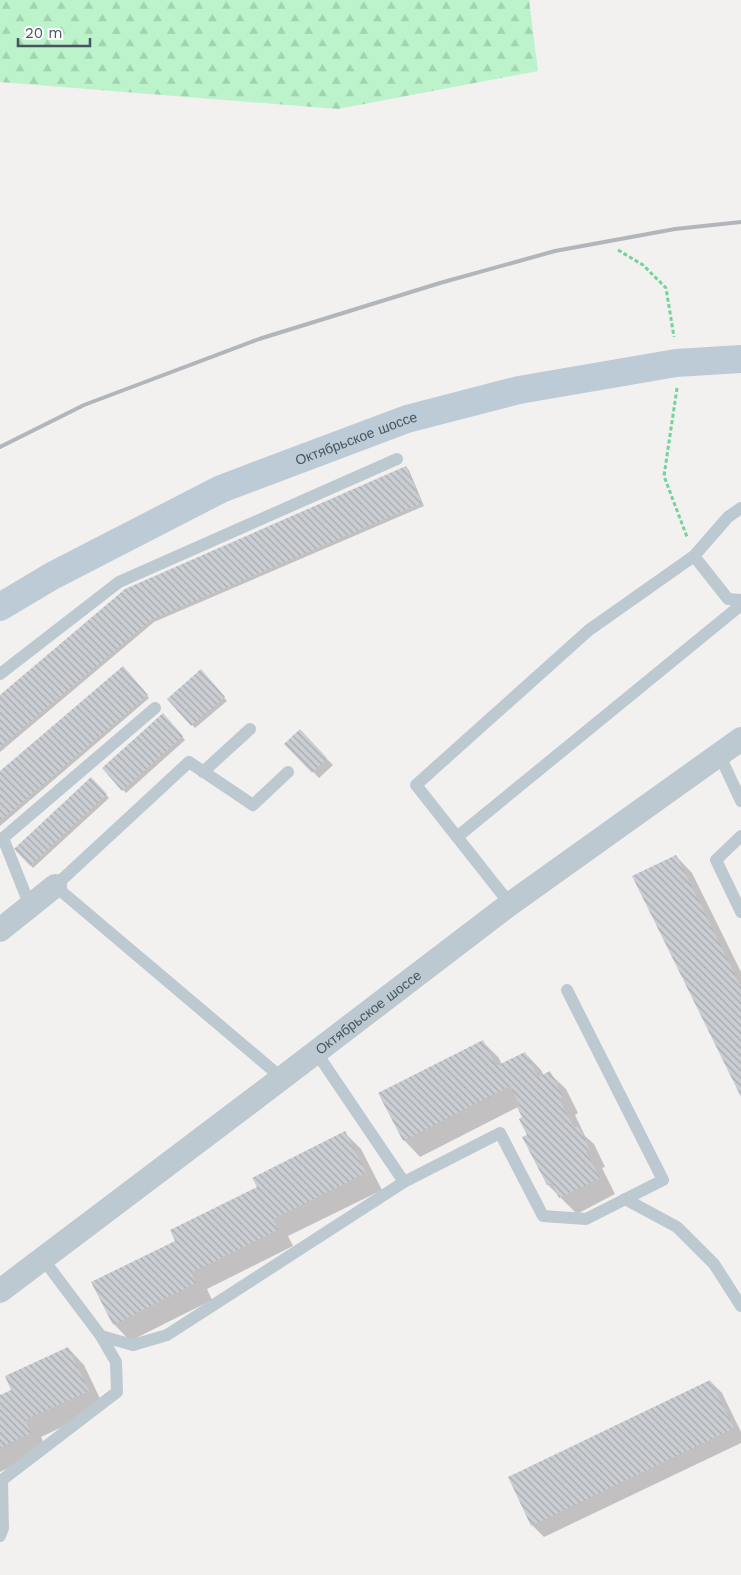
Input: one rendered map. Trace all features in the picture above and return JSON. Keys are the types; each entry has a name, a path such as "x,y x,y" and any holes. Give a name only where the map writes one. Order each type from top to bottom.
{"main road":[{"name":"Октябрьское шоссе","path":"0,607 52,576 221,489 407,419 520,390 676,363 741,359"}],"street":[{"name":"Октябрьское шоссе","path":"0,1291 510,904 741,738"},
{"path":"0,930 55,886"}],"lane":[{"path":"0,674 119,582 397,459"},
{"path":"510,904 416,785 589,630 694,556 728,517 741,508"},
{"path":"694,556 728,599 741,600"},
{"path":"457,837 741,605"},
{"path":"30,906 3,838 155,708"},
{"path":"203,772 250,729"},
{"path":"720,754 741,801"},
{"path":"282,1078 55,886 189,762 253,805 288,772"},
{"path":"741,836 716,860 741,912"},
{"path":"101,1336 134,1345 166,1335 404,1182 500,1133 542,1216 586,1219 663,1180 567,990"},
{"path":"316,1052 404,1182"},
{"path":"625,1199 677,1227 714,1264 741,1306"},
{"path":"0,1536 3,1528 2,1480 117,1392 116,1362 101,1336 42,1259"}],"path":[{"path":"618,250 643,265 666,288 674,340"},
{"path":"678,382 664,476 694,556"}],"green space":[{"path":"0,0 529,0 538,71 338,109 0,82"}],"building":[{"path":"406,466 422,503 151,620 0,747 0,695 125,589"},
{"path":"123,666 148,695 0,821 0,771"},
{"path":"201,669 225,697 191,726 167,699"},
{"path":"163,713 183,736 122,791 102,768"},
{"path":"300,729 327,758 312,773 284,744"},
{"path":"91,777 107,794 30,866 14,849"},
{"path":"676,855 741,987 741,1097 632,876"},
{"path":"483,1040 496,1066 525,1052 538,1077 550,1071 563,1097 559,1099 574,1128 578,1126 590,1150 586,1152 600,1178 559,1198 552,1183 547,1185 522,1137 527,1135 519,1119 522,1117 517,1107 520,1105 510,1086 403,1141 378,1093"},
{"path":"345,1131 366,1173 273,1219 278,1230 191,1273 196,1283 113,1325 91,1282 175,1241 170,1230 257,1187 252,1178"},
{"path":"68,1347 89,1391 25,1420 31,1433 0,1448 0,1395 11,1390 5,1376"},
{"path":"710,1380 734,1428 531,1526 508,1477"}],"railway":[{"path":"0,447 84,405 259,339 440,283 555,251 675,229 741,222"}]}
